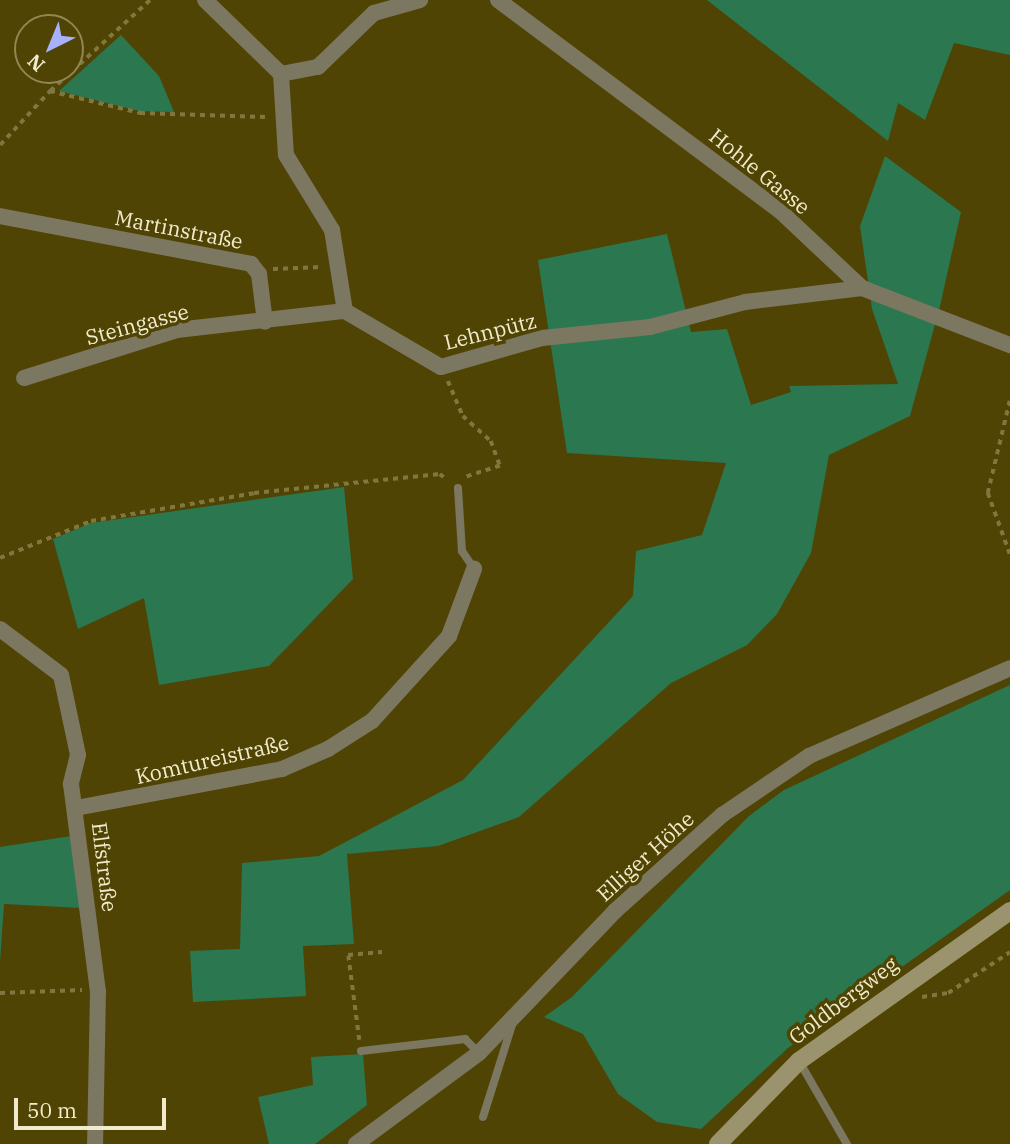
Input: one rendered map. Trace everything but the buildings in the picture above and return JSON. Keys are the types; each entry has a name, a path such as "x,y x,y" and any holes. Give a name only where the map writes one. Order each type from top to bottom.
{"street":[{"path":"205,0 281,74 281,118 286,155 332,230 339,267 345,311 265,322"},
{"path":"281,74 317,67 374,13 420,0"},
{"name":"Hohle Gasse","path":"498,0 779,210 862,288 1010,345"},
{"name":"Martinstraße","path":"0,216 251,264 259,274 265,322"},
{"name":"Lehnpütz","path":"345,311 442,366 542,338 650,327 745,302 862,288"},
{"name":"Steingasse","path":"24,379 177,330 265,322"},
{"name":"Komtureistraße","path":"76,808 228,781 328,749 372,721 449,636 474,569"},
{"name":"Elfstraße","path":"0,629 61,676 78,755 71,784 98,991 95,1144"},
{"name":"Elliger Höhe","path":"356,1144 479,1053 615,911 723,815 809,756 1010,668"},
{"name":"Goldbergweg","path":"718,1144 799,1061 1010,911"}],"lane":[{"name":"Komtureistraße","path":"458,488 462,551 474,569"},
{"path":"483,1116 514,1019"},
{"path":"361,1051 465,1039 479,1053"},
{"path":"799,1061 847,1144"}],"path":[{"path":"0,145 50,91 150,0"},
{"path":"50,91 140,113 281,118"},
{"path":"259,274 339,267"},
{"path":"0,558 91,521 254,494 440,474 458,488 464,474 500,466 491,441 463,416 442,366"},
{"path":"1010,401 988,493 1010,554"},
{"path":"361,1051 348,955 382,952"},
{"path":"0,993 98,991"}],"green space":[{"path":"707,0 1010,0 1010,55 954,43 925,120 898,103 888,141"},
{"path":"121,35 159,76 174,112 139,111 59,91 67,84 84,84 84,68"},
{"path":"885,156 961,212 940,306 910,416 829,455 811,553 777,614 747,645 671,683 519,817 438,846 347,854 354,944 303,946 306,996 193,1002 190,951 240,949 242,863 319,856 463,780 633,596 636,551 702,535 726,463 567,453 538,260 667,234 691,332 727,329 751,405 791,392 789,386 898,384 872,309 860,226"},
{"path":"344,487 353,579 269,666 159,685 144,598 78,629 53,539 91,523"},
{"path":"1010,685 1010,890 788,1048 701,1129 657,1122 618,1094 583,1034 544,1017 572,997 749,816 784,790"},
{"path":"71,836 82,908 4,904 0,962 0,847"},
{"path":"363,1054 367,1105 315,1144 269,1144 258,1097 313,1085 311,1057"}]}
